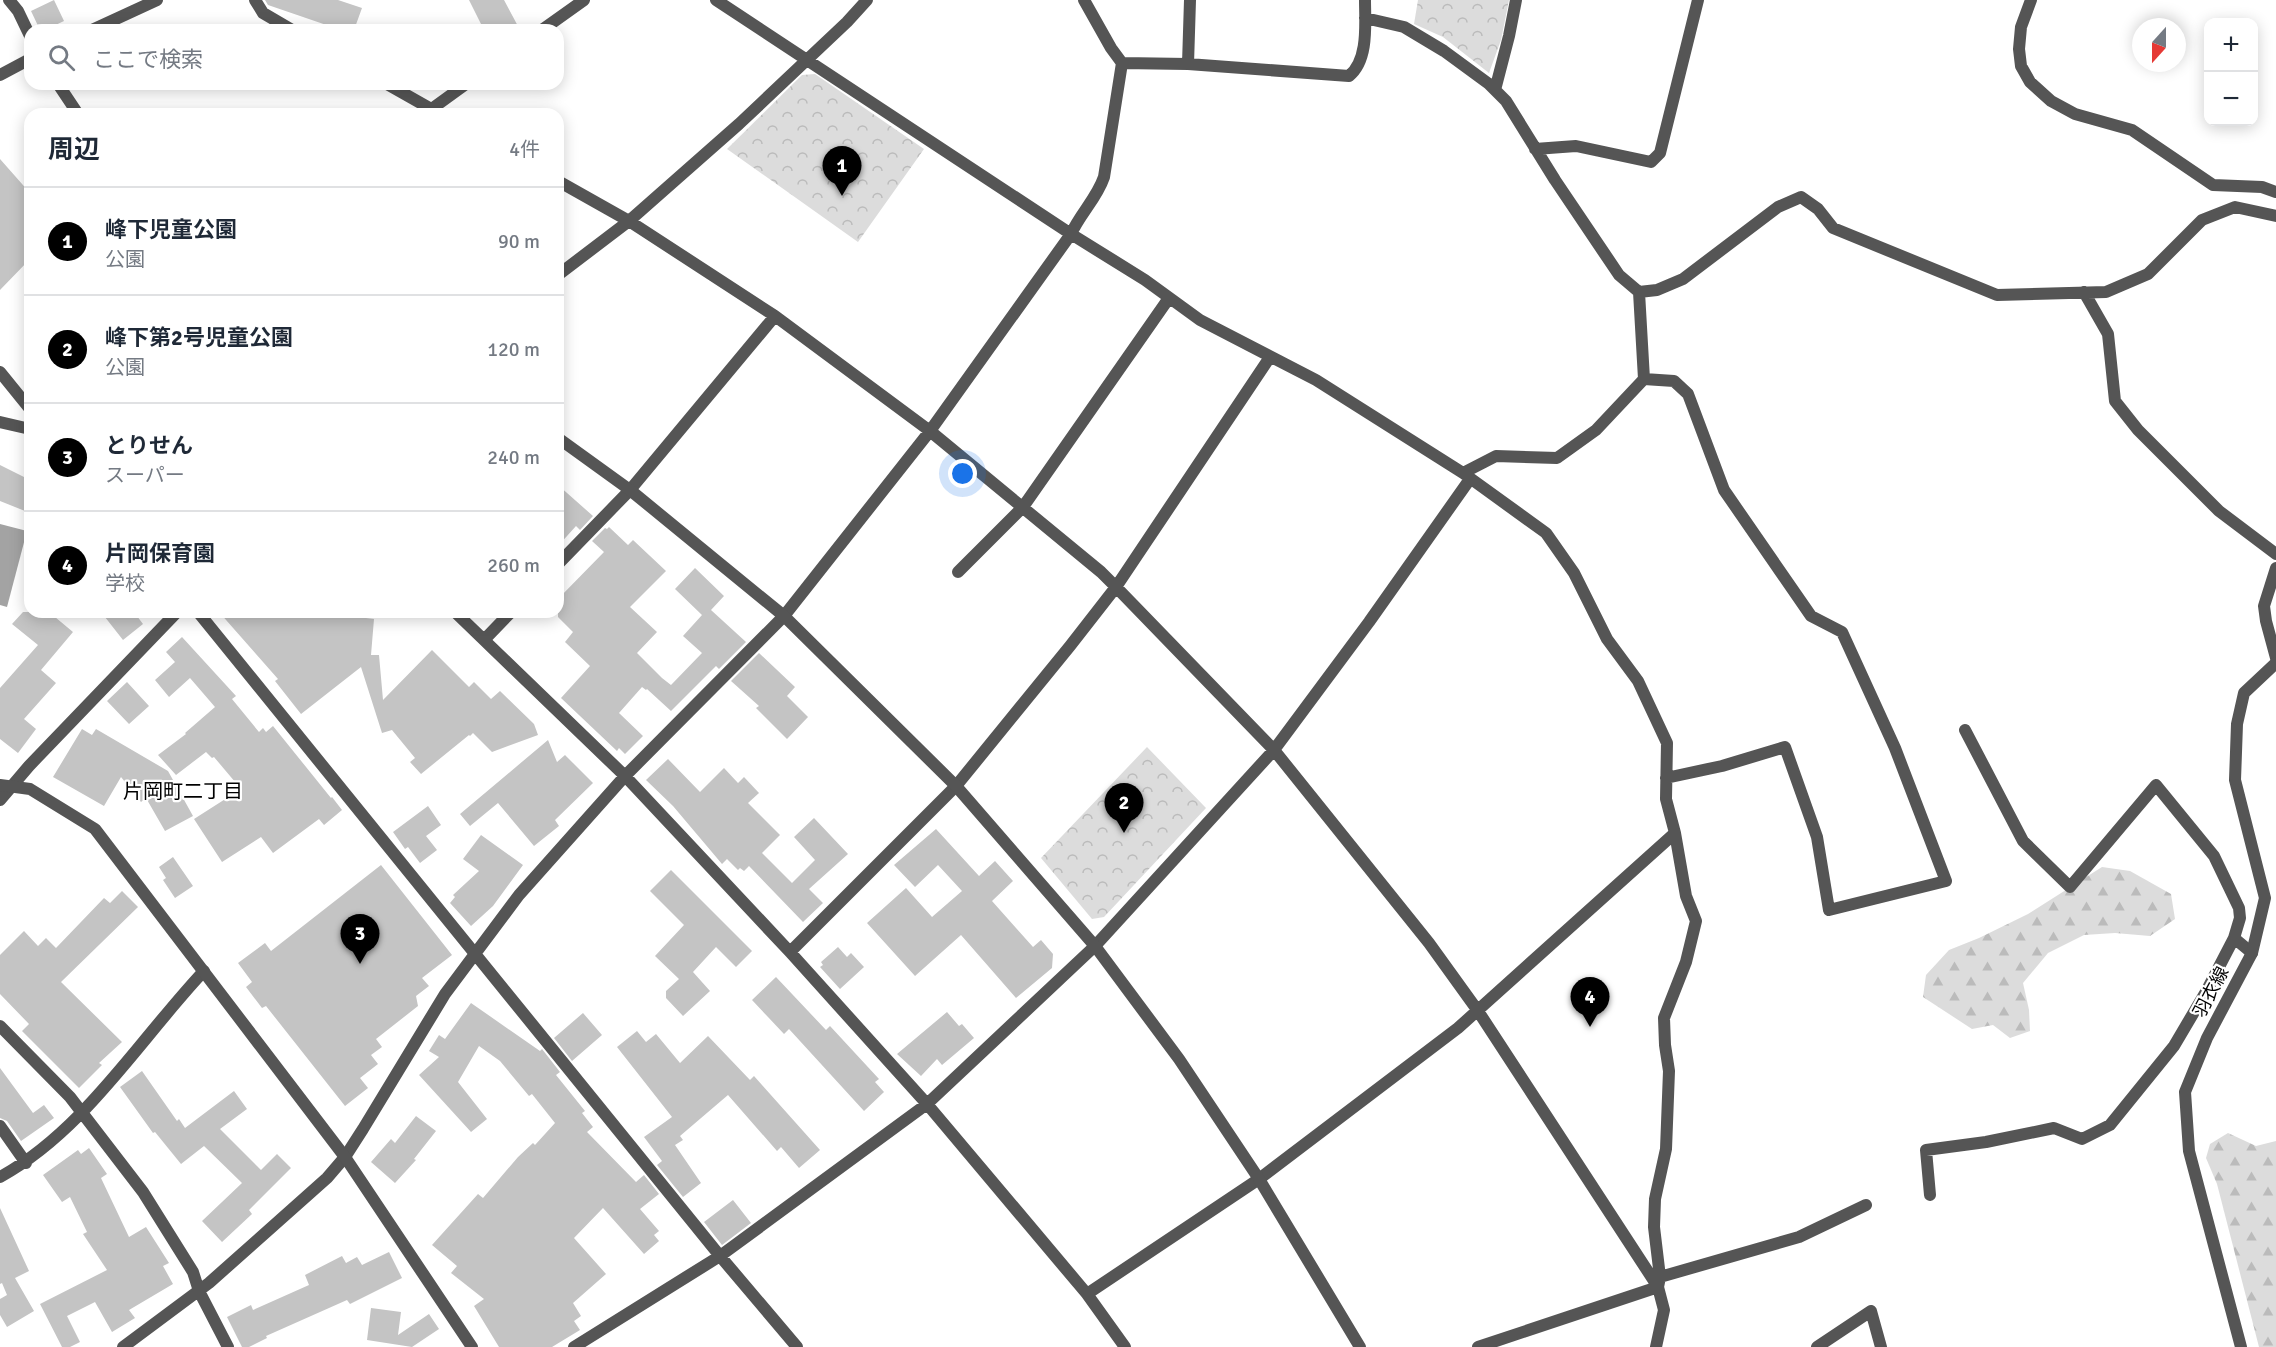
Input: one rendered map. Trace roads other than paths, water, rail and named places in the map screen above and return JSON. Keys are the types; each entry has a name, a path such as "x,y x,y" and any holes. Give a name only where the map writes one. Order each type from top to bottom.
{"street":[{"path":"9,0 24,24"},
{"path":"105,24 157,0"},
{"path":"255,0 263,13 282,24"},
{"path":"550,24 584,0"},
{"path":"716,0 1071,234 1145,280 1209,326 1316,380 1466,476 1546,533 1574,573 1607,639 1638,681 1667,743 1666,799 1676,833 1686,896 1696,921 1686,962 1664,1018 1669,1071 1666,1149 1655,1199 1654,1227 1664,1310 1656,1347"},
{"path":"564,270 629,221 807,60 867,0"},
{"path":"123,1347 199,1291 327,1178 345,1157 445,994 525,887 625,777 784,615 930,431 1071,234 1077,220 1101,186 1104,177 1122,63 1084,0"},
{"path":"1188,64 1190,0"},
{"path":"1122,63 1188,64 1349,76 1358,65 1361,56 1365,0"},
{"path":"1495,90 1516,0"},
{"path":"1536,149 1576,146 1651,162 1660,153 1698,0"},
{"path":"2031,0 2021,27 2019,49 2021,66 2030,82 2051,100 2075,114 2133,130 2213,185 2262,187 2276,192"},
{"path":"574,1347 720,1256 927,1104 1095,946 1274,750 1369,622 1466,476 1496,456 1557,458 1596,430 1644,379 1639,292 1619,275 1506,101 1444,51 1404,27 1365,18"},
{"path":"0,75 24,62"},
{"path":"62,90 74,108"},
{"path":"397,90 426,108"},
{"path":"437,108 459,90"},
{"path":"564,184 629,221 775,316 930,431 1116,587 1274,750 1417,927 1478,1011 1659,1282"},
{"path":"1639,292 1657,290 1683,279 1778,207 1801,197 1818,209 1833,228 1997,295 2106,292 2148,274 2202,220 2235,207 2276,216"},
{"path":"2084,292 2108,334 2115,401 2138,430 2219,511 2276,554"},
{"path":"958,572 1023,507 1168,298"},
{"path":"564,558 630,490 775,316"},
{"path":"790,952 956,786 1116,587 1270,357"},
{"path":"0,372 24,402"},
{"path":"1644,379 1674,381 1688,394 1724,490 1811,616 1842,632 1895,748 1946,881 1829,910 1817,837 1785,747 1722,766 1666,778"},
{"path":"0,422 24,428"},
{"path":"564,442 630,490 784,615 956,786 1095,946 1179,1059 1258,1179 1360,1347"},
{"path":"2276,568 2264,606 2276,658"},
{"path":"0,800 29,766 171,618"},
{"path":"203,618 720,1256 797,1347"},
{"path":"461,618 625,777 790,952 927,1104 1087,1294 1125,1347"},
{"path":"484,640 505,618"},
{"name":"羽衣線","path":"2241,1347 2189,1151 2186,1092 2207,1038 2252,953 2265,898 2235,780 2237,724 2244,693 2276,663"},
{"path":"1930,1195 1926,1150 1986,1142 2054,1128 2082,1139 2110,1125 2174,1046 2234,938 2240,918 2239,908 2214,856 2156,785 2070,887 2023,841 1965,729"},
{"path":"0,785 14,785 30,789 95,829 345,1157 472,1347"},
{"path":"1087,1294 1258,1179 1478,1011 1676,833"},
{"path":"2234,938 2252,953"},
{"path":"0,1177 26,1163 82,1113 204,971"},
{"path":"2,1030 70,1097 143,1192 193,1272 199,1291 228,1347"},
{"path":"0,1126 26,1163"},
{"path":"1478,1347 1659,1282 1799,1237 1866,1205"},
{"path":"1817,1347 1870,1311 1881,1347"}],"place":[{"name":"峰下児童公園","path":"842,196"},
{"name":"峰下第2号児童公園","path":"1124,833"},
{"name":"とりせん","path":"360,964"},
{"name":"片岡保育園","path":"1590,1027"}],"district":[{"name":"片岡町二丁目","path":"183,791"}]}
